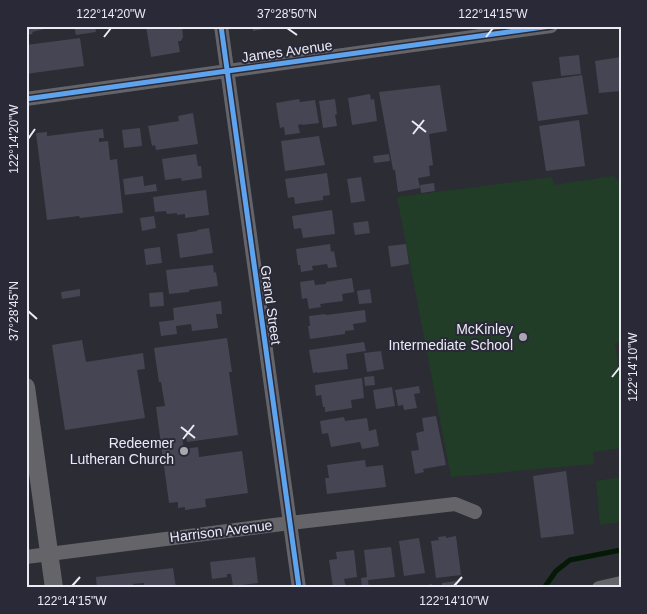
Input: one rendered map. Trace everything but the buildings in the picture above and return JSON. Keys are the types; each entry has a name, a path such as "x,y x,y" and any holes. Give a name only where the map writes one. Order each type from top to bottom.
{"street":[{"name":"Grand Street","path":"221,26 299,588"},
{"name":"James Avenue","path":"26,99 227,71 466,32 551,26"},
{"path":"26,387 54,588"},
{"name":"Harrison Avenue","path":"26,557 455,504 475,512"},
{"path":"599,588 621,583"}],"green space":[{"path":"613,176 621,182 621,342 615,343 621,386 621,448 593,452 594,464 451,477 397,197 552,177 554,185"},
{"path":"621,477 621,522 600,525 596,481"}],"waterway":[{"path":"544,588 556,571 570,560 621,550"}],"cycle path":[{"path":"221,26 299,588"},
{"path":"26,99 551,26"}],"place":[{"name":"McKinley Intermediate School","path":"523,337"},
{"name":"Redeemer Lutheran Church","path":"184,451"}]}
